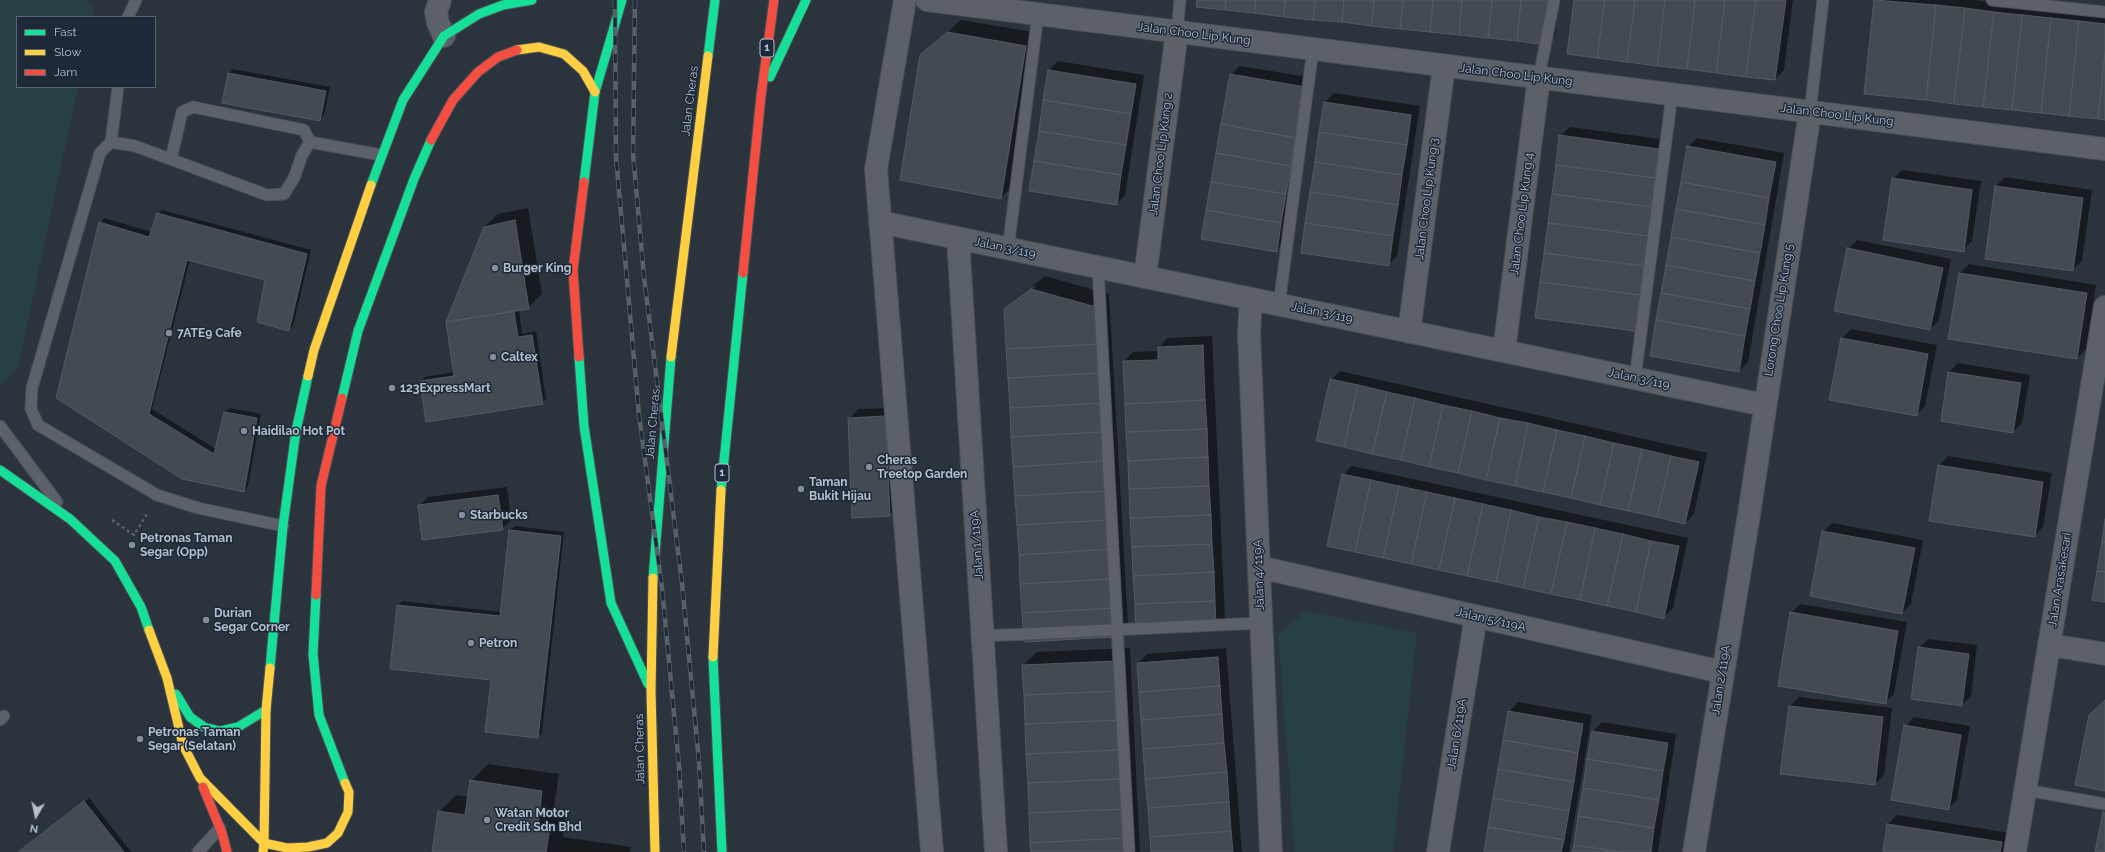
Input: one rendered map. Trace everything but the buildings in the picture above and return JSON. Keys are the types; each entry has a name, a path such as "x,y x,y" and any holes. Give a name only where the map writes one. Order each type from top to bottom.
{"main road":[{"path":"264,848 266,710 283,526 296,431 314,350 381,155 404,100 444,36 479,14 503,5 532,0"},
{"path":"622,0 595,92 573,270 584,426 611,603 651,691"},
{"name":"Jalan Cheras","path":"655,852 651,691 652,586 668,389 715,0"},
{"name":"1","path":"722,852 713,646 720,494 761,96 774,0"},
{"path":"761,96 806,0"},
{"path":"200,778 264,848 308,847 327,843 338,833 348,812 349,792 319,715 313,654 322,486 358,331 414,179 436,130 453,100 478,72 498,57 515,50 539,47 564,54 583,71 595,92"},
{"path":"0,470 70,519 114,561 141,607 167,678 183,745 200,778 220,828 227,852"},
{"path":"167,678 190,717 204,727 220,731 238,728 266,710"}],"street":[{"path":"440,0 436,12 438,23 444,36"},
{"path":"905,0 876,169 932,852"},
{"name":"Jalan Choo Lip Kung","path":"927,0 2105,149"},
{"name":"Jalan Choo Lip Kung 2","path":"1145,277 1177,32"},
{"name":"Jalan Choo Lip Kung 3","path":"1409,332 1444,66"},
{"name":"Jalan Choo Lip Kung 4","path":"1504,351 1540,77"},
{"name":"Lorong Choo Lip Kung 5","path":"1750,508 1764,405 1810,112"},
{"name":"Jalan 3/119","path":"880,222 1764,405"},
{"name":"Jalan 1/119A","path":"958,238 996,852"},
{"name":"Jalan 4/119A","path":"1251,299 1249,334 1271,852"},
{"name":"Jalan Arasakesari","path":"2015,852 2105,307"},
{"name":"Jalan 2/119A","path":"1694,852 1722,672 1750,508"},
{"name":"Jalan 5/119A","path":"1259,567 1722,672"},
{"name":"Jalan 6/119A","path":"1438,852 1476,616"},
{"path":"2050,645 2105,654"}],"lane":[{"path":"128,16 136,0"},
{"path":"1177,32 1180,0"},
{"path":"1540,77 1554,0"},
{"path":"1810,112 1823,0"},
{"path":"1992,0 2105,12"},
{"path":"1008,249 1038,14"},
{"path":"1279,305 1313,49"},
{"path":"118,88 111,142 100,153 32,388 31,409 38,425 157,496 198,508 283,526"},
{"path":"1635,378 1672,94"},
{"path":"171,159 182,112 193,107 304,130 310,142"},
{"path":"111,142 135,146 267,195 284,194 294,178 302,155 310,142"},
{"path":"310,142 381,155"},
{"path":"1098,267 1129,852"},
{"path":"0,426 70,519"},
{"path":"983,636 1262,623"},
{"path":"2026,790 2105,804"},
{"path":"198,852 220,828"}],"path":[{"path":"109,518 134,535 157,496"}],"green space":[{"path":"0,0 86,0 94,11 92,16 16,16 16,88 78,88 18,368 0,386"},
{"path":"1305,611 1417,633 1393,852 1295,852 1278,635"}],"railway":[{"path":"615,0 616,157 639,415 662,588 679,766 684,852"},
{"path":"635,0 633,153 644,277 682,583 699,762 704,852"}],"traffic: fast":[{"path":"371,185 403,100 444,36 479,14 503,5 532,0"},
{"path":"584,182 595,92 622,0"},
{"path":"708,56 715,0"},
{"path":"770,77 806,0"},
{"path":"342,398 358,331 414,179 431,140"},
{"path":"721,490 743,273"},
{"path":"579,357 584,426 611,603 648,684"},
{"path":"653,578 671,357"},
{"path":"270,668 283,526 296,431 308,376"},
{"path":"0,470 70,519 115,561 141,607 149,630"},
{"path":"316,595 313,654 319,715 345,783"},
{"path":"713,657 722,852"},
{"path":"176,694 190,717 204,727 220,731 238,727 266,710"}],"traffic: slow":[{"path":"517,50 539,47 564,54 583,71 595,92"},
{"path":"671,357 708,56"},
{"path":"308,376 314,350 371,185"},
{"path":"713,657 721,490"},
{"path":"653,578 651,691 655,852"},
{"path":"149,630 167,678 183,745 200,778 264,843 263,852"},
{"path":"270,668 266,710 264,843 287,848 308,847 327,843 338,833 348,812 349,792 345,783"}],"traffic: jam":[{"path":"743,273 761,96 774,0"},
{"path":"431,140 453,100 478,72 498,57 517,50"},
{"path":"579,357 573,270 584,182"},
{"path":"316,595 321,486 342,398"},
{"path":"203,787 222,833 227,852"}],"place":[{"name":"Burger King","path":"495,268"},
{"name":"7ATE9 Cafe","path":"169,333"},
{"name":"Caltex","path":"493,357"},
{"name":"123ExpressMart","path":"392,388"},
{"name":"Haidilao Hot Pot","path":"244,431"},
{"name":"Cheras Treetop Garden","path":"869,467"},
{"name":"Taman Bukit Hijau","path":"801,489"},
{"name":"Starbucks","path":"462,515"},
{"name":"Petronas Taman Segar (Opp)","path":"132,545"},
{"name":"Durian Segar Corner","path":"206,620"},
{"name":"Petron","path":"471,643"},
{"name":"Petronas Taman Segar (Selatan)","path":"140,739"},
{"name":"Watan Motor Credit Sdn Bhd","path":"487,820"}]}
